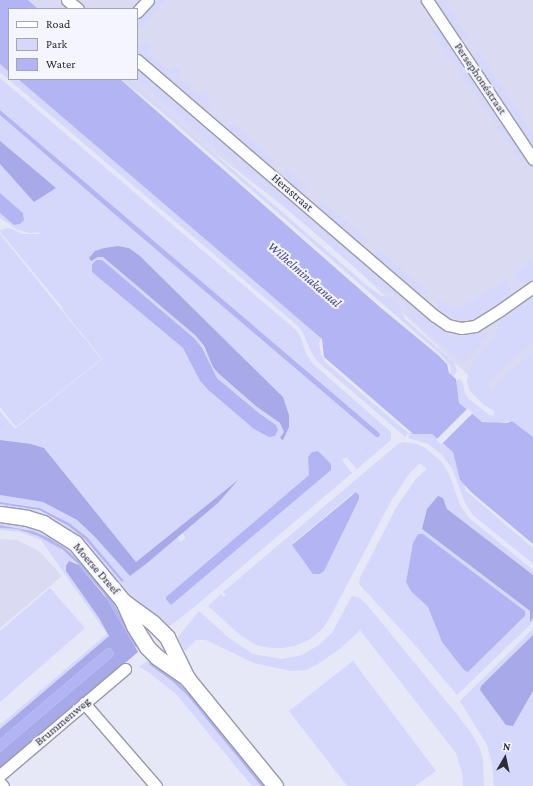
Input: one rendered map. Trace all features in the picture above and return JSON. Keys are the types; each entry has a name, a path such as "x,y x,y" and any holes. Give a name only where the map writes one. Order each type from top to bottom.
{"street":[{"path":"67,0 77,8"},
{"path":"138,11 148,0"},
{"name":"Persephonéstraat","path":"427,0 533,159"},
{"name":"Herastraat","path":"138,61 434,316 448,325 461,328 475,326 533,287"},
{"name":"Moerse Dreef","path":"0,514 27,518 43,523 62,533 74,543 87,556 123,601 134,626 147,647 157,657 188,678"},
{"name":"Moerse Dreef","path":"123,601 153,623 167,637 188,678 274,786"},
{"name":"Brummenweg","path":"0,775 125,669"},
{"path":"84,704 156,786"},
{"path":"0,783 3,786"}],"shaded area":[{"path":"26,0 533,0 533,437 325,239 121,80 138,80 138,8 35,8"},
{"path":"0,141 56,188 34,202 0,164"},
{"path":"118,246 129,248 140,256 283,397 289,415 289,427 283,440 280,438 284,432 280,423 257,407 218,373 213,367 204,346 196,336 103,257 98,257 91,261 89,258 95,251"},
{"path":"0,440 31,444 44,448 136,562 238,480 218,503 130,576 95,537 77,520 43,502 0,495"},
{"path":"438,496 443,498 447,509 533,575 533,618 530,622 530,611 422,529 427,509"},
{"path":"0,539 17,540 39,551 62,576 0,628"},
{"path":"69,561 79,565 107,599 138,652 0,769 0,752 112,657 114,653 110,648 106,649 0,739 0,729 109,636 99,618 66,571 66,566"},
{"path":"533,635 533,691 513,726 506,725 480,690 481,686"}],"green space":[{"path":"155,0 165,0 139,31 138,39 138,20"},
{"path":"433,0 442,0 470,40 460,39"},
{"path":"432,31 443,33 525,155 522,163"},
{"path":"138,39 141,46 146,41 152,45 147,51 170,71 175,66 181,71 177,76 200,96 205,91 211,96 206,102 213,108 203,109 138,53"},
{"path":"477,50 533,134 533,144 531,144 474,60"},
{"path":"0,64 8,71 8,79 0,72"},
{"path":"138,68 443,328 456,335 467,335 478,332 487,334 488,337 466,362 461,361 415,321 400,298 374,284 137,80"},
{"path":"0,78 296,330 300,336 307,355 313,364 391,432 391,440 357,469 346,457 342,460 352,473 199,603 166,629 132,603 90,552 0,509 0,504 33,509 61,521 85,539 122,582 124,581 87,537 69,523 46,510 34,506 0,502 0,495 43,502 77,520 95,537 130,576 177,537 180,542 186,538 182,533 218,503 234,483 136,562 44,448 0,440 0,411 15,429 102,359 62,309 63,308 1,233 0,230 10,228 22,234 40,234 39,232 30,233 18,230 0,218 0,213 14,225 20,224 24,219 23,213 0,193 0,164 34,201 55,188 0,141 0,115 377,438 376,430 0,110","holes":["118,246 129,248 140,256 283,397 289,415 289,427 281,438 284,432 280,423 257,407 218,373 198,338 103,257 98,257 92,260 104,248","96,260 144,295 194,338 203,351 215,376 278,430 275,436 254,429 207,390 200,381 183,348 92,272 92,266","312,452 331,470 166,599 166,597 309,475 309,457"]},
{"path":"9,80 19,80 321,338 319,343 321,354 325,362 408,433 431,433 453,452 460,480 465,484 465,490 533,548 533,564 473,515 465,503 452,468 441,454 428,444 408,438 410,435 407,434 405,437 317,361 298,326"},
{"path":"125,80 129,80 370,288 380,295 391,298 398,304 405,319 454,362 457,371 453,377 449,373 451,372 450,365 439,353"},
{"path":"232,123 275,160 270,166 227,129"},
{"path":"284,168 308,190 298,191 285,179"},
{"path":"320,199 370,242 359,243 320,209"},
{"path":"0,234 101,359 16,427 0,407"},
{"path":"375,247 430,294 419,294 376,257"},
{"path":"533,260 533,280 529,283 519,281 514,273"},
{"path":"506,278 511,286 509,297 481,316 472,319 457,319 437,310 437,299 455,308 470,302"},
{"path":"533,293 533,343 502,368 486,386 492,392 508,373 533,353 533,437 512,421 499,423 480,421 459,403 456,381 460,379 462,381 465,393 469,399 489,415 494,416 494,411 484,405 469,390 467,381 471,365 496,336 500,317"},
{"path":"403,442 417,444 425,448 441,461 449,474 460,505 468,517 533,570 533,575 447,509 443,498 422,529 530,611 530,621 533,618 533,622 457,695 415,645 359,584 360,578 397,506 416,479 427,469 420,463 409,474 391,501 328,621 322,629 309,640 294,646 283,648 272,648 256,645 240,635 208,606 221,594 224,597 226,595 223,592 398,444","holes":["353,493 334,547 324,571 320,574 293,543","418,534 423,534 525,611 525,616 521,621 468,672 442,642 428,607 406,582 413,543"]},
{"path":"0,521 37,528 66,543 117,601 143,648 138,652 135,647 137,646 129,632 97,582 80,562 65,548 43,535 27,529 0,525"},
{"path":"0,528 17,529 38,536 57,546 72,558 76,563 72,561 69,575 99,618 109,636 0,729 0,725 107,634 41,540 20,532 0,530"},
{"path":"50,588 85,628 0,702 0,631"},
{"path":"352,596 360,598 367,605 472,734 480,749 483,760 484,786 463,786 462,772 456,753 360,630 341,648 318,664 306,670 291,671 254,663 206,640 196,640 185,651 178,637 199,611 229,638 253,654 282,659 302,655 319,645 332,633"},
{"path":"533,629 533,635 481,686 480,690 513,726 533,691 533,786 494,786 492,764 487,745 460,701"},
{"path":"152,658 180,678 266,786 179,682 161,669 150,665 172,681 187,695 261,786 252,786 176,694 147,671 139,667"},
{"path":"353,661 436,771 415,786 347,786 289,711"}],"water":[{"path":"0,0 28,0 37,8 8,8 8,71 0,64"},
{"name":"Wilhelminakanaal","path":"19,80 121,80 381,308 438,355 447,364 449,373 456,379 459,403 482,422 507,423 512,421 533,437 533,544 471,492 460,480 453,452 432,434 413,434 324,357 322,339"},
{"path":"0,110 376,430 380,434 379,437 376,437 104,205 0,115"},
{"path":"0,193 23,213 24,220 20,224 14,225 0,213"},
{"path":"96,260 102,260 194,338 202,348 217,378 260,414 276,425 278,430 275,436 269,437 254,429 208,390 200,381 183,348 92,272 92,265"},
{"path":"318,451 331,464 331,470 171,605 166,597 309,475 308,457 312,452"},
{"path":"356,492 359,495 359,499 324,571 320,574 313,574 292,545"},
{"path":"0,502 40,508 69,523 87,537 124,581 122,582 85,539 67,525 39,510 0,504"},
{"path":"0,525 33,531 49,538 65,548 80,562 110,597 137,646 135,647 104,594 79,565 63,550 38,536 17,529 0,528"},
{"path":"418,534 423,534 525,611 525,616 468,672 464,670 442,642 428,607 411,591 406,582 413,543"},
{"path":"110,648 114,653 112,657 0,752 0,739 106,649"},
{"path":"151,662 174,678 190,695 266,786 261,786 187,695 172,681 150,665 149,663"}],"pier":[{"path":"468,408 473,413 441,445 436,440"}]}
